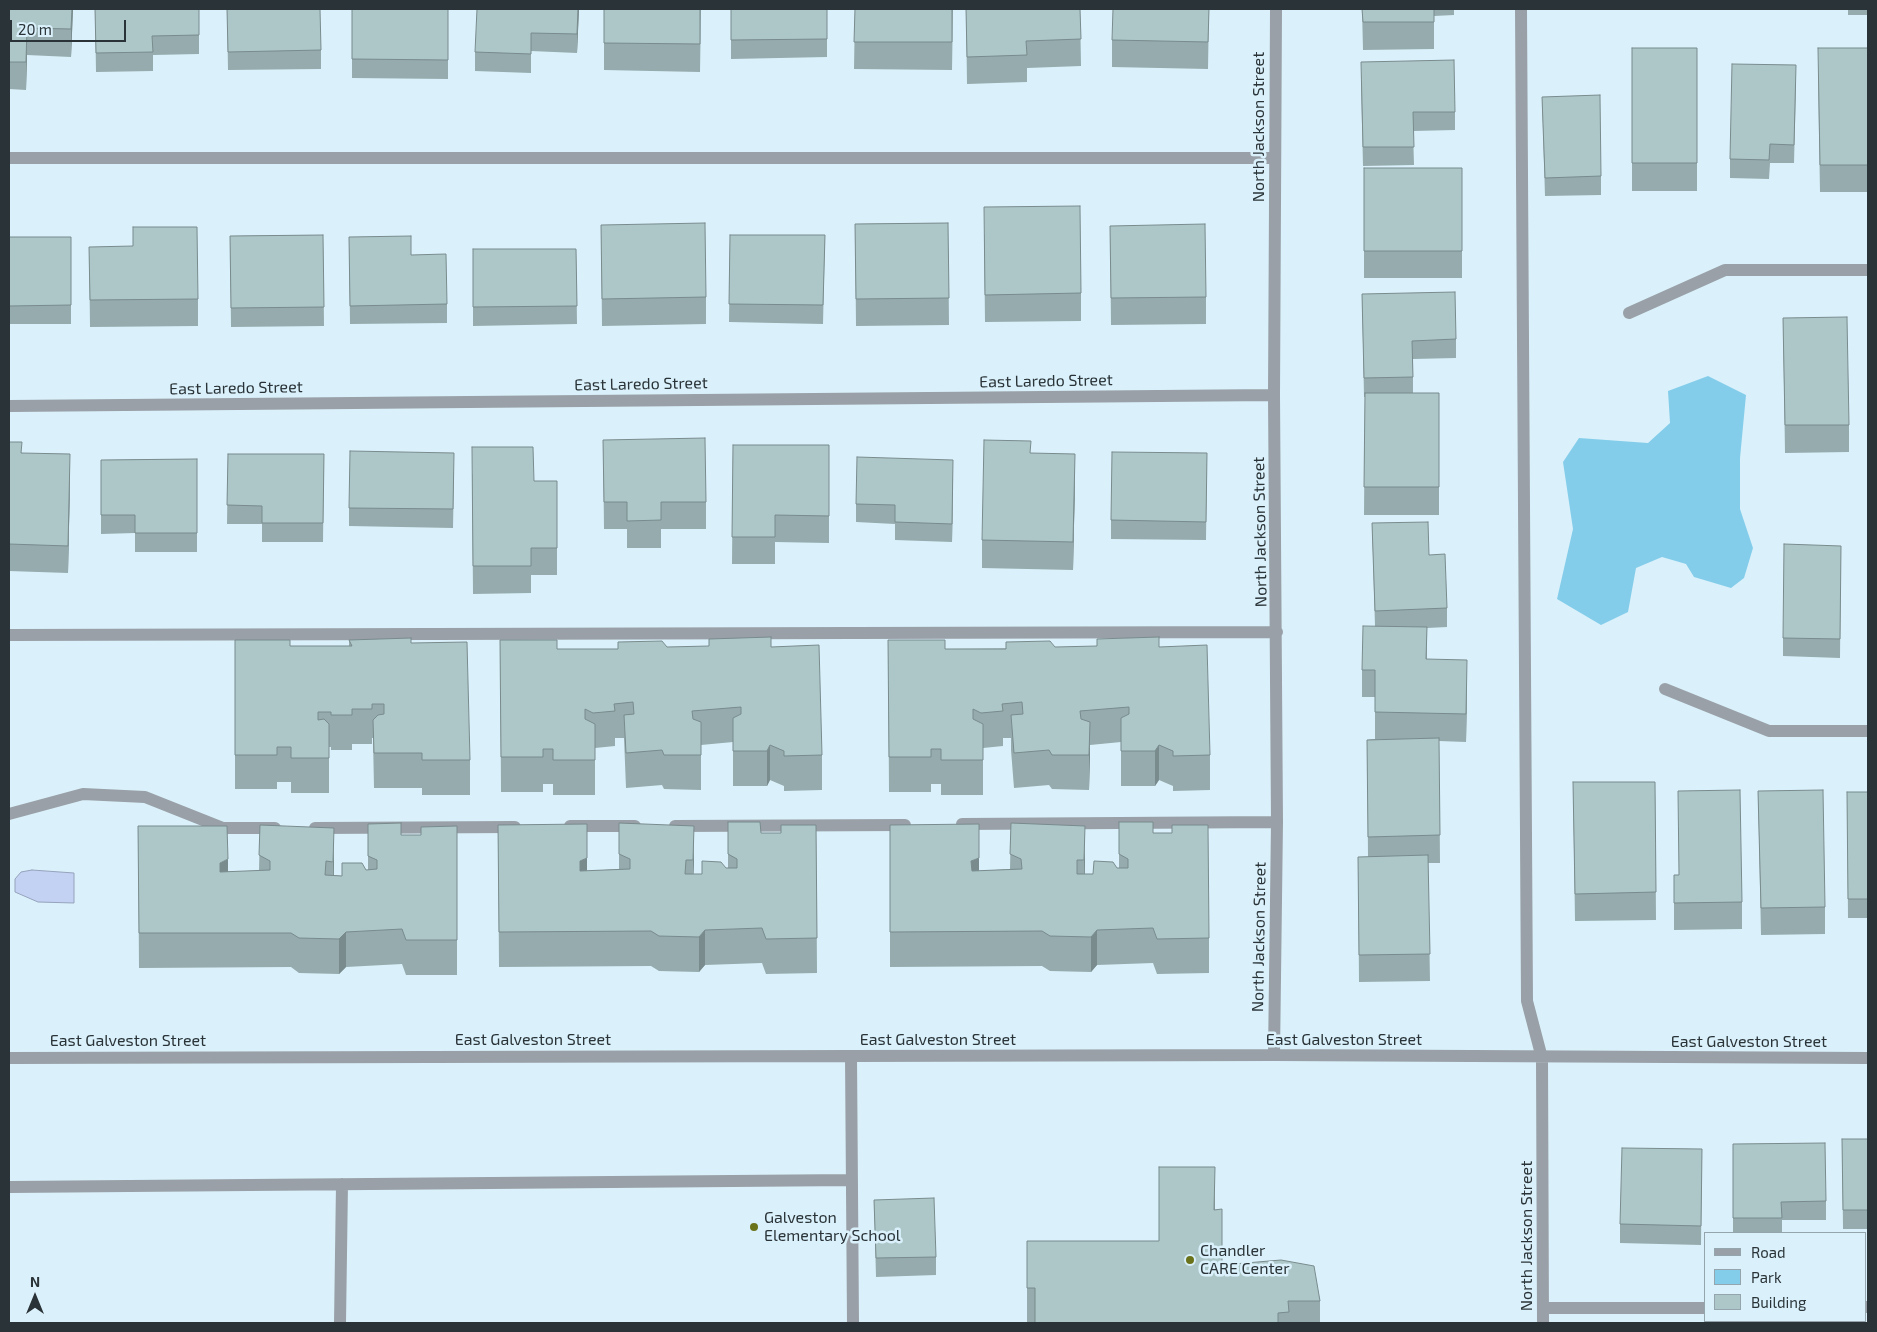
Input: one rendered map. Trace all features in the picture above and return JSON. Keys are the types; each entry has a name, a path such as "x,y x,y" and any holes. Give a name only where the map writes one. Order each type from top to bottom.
{"street":[{"name":"North Jackson Street","path":"1274,1055 1278,822 1278,632 1274,395 1276,9"},
{"name":"North Jackson Street","path":"1521,9 1527,1001 1542,1058 1543,1323"},
{"path":"9,158 1275,158"},
{"path":"1629,313 1725,270 1868,270"},
{"name":"East Laredo Street","path":"9,406 1274,395"},
{"path":"9,635 1278,632"},
{"path":"1665,689 1769,731 1868,731"},
{"path":"9,814 83,794 145,797 223,828 283,828"},
{"path":"949,824 1278,822"},
{"path":"562,826 920,824"},
{"path":"303,828 532,827"},
{"name":"East Galveston Street","path":"9,1058 1274,1055 1542,1058 1868,1058"},
{"path":"851,1056 852,1323"},
{"path":"9,1187 852,1180"},
{"path":"340,1323 342,1184"},
{"path":"1543,1308 1704,1308"}],"green space":[{"path":"1708,376 1746,395 1740,458 1740,509 1753,548 1744,578 1731,588 1694,577 1686,564 1662,557 1636,568 1628,612 1601,625 1557,599 1573,529 1563,462 1579,438 1648,443 1670,423 1668,391"}],"shaded area":[{"path":"32,870 74,873 74,903 38,902 15,892 15,879 21,872"}],"building":[{"path":"9,9 72,9 71,29 27,28 26,62 9,62"},
{"path":"95,9 199,9 199,35 152,36 153,52 96,53"},
{"path":"227,9 320,9 321,50 228,52"},
{"path":"352,9 448,9 448,60 352,59"},
{"path":"477,9 578,9 577,34 531,33 531,54 475,52"},
{"path":"604,9 700,9 700,44 604,43"},
{"path":"731,9 827,9 827,39 731,40"},
{"path":"855,9 952,9 952,42 854,42"},
{"path":"966,9 1080,9 1081,39 1026,41 1027,55 967,57"},
{"path":"1113,9 1209,9 1208,42 1112,40"},
{"path":"1362,9 1434,9 1434,22 1363,22"},
{"path":"1632,48 1697,48 1697,163 1632,163"},
{"path":"1818,48 1868,48 1868,165 1820,165"},
{"path":"1454,60 1455,112 1413,112 1414,147 1363,147 1361,62"},
{"path":"1732,64 1796,65 1794,145 1770,144 1769,160 1730,159"},
{"path":"1600,95 1601,176 1545,178 1542,97"},
{"path":"1364,168 1462,168 1462,251 1364,251"},
{"path":"1080,206 1081,293 985,295 984,207"},
{"path":"705,223 706,297 602,299 601,225"},
{"path":"948,223 949,298 856,299 855,224"},
{"path":"1205,224 1206,297 1111,298 1110,226"},
{"path":"133,227 197,227 198,299 90,300 89,247 133,246"},
{"path":"323,235 324,307 231,308 230,236"},
{"path":"730,235 825,235 823,305 729,304"},
{"path":"411,236 411,255 446,254 447,304 350,306 349,237"},
{"path":"9,237 71,237 71,305 9,306"},
{"path":"473,249 576,249 577,306 473,307"},
{"path":"1455,292 1456,339 1412,341 1413,377 1364,378 1362,294"},
{"path":"1847,317 1849,425 1785,425 1783,318"},
{"path":"1365,393 1439,393 1439,487 1364,487"},
{"path":"705,438 706,502 661,502 661,520 627,521 627,502 604,502 603,440"},
{"path":"984,440 1031,441 1030,453 1075,454 1073,542 982,540"},
{"path":"9,442 22,442 21,453 70,454 68,546 9,544"},
{"path":"733,445 829,445 829,516 775,515 775,537 732,537"},
{"path":"472,447 533,447 534,481 557,481 557,548 531,548 531,566 473,566"},
{"path":"350,451 454,453 453,509 349,508"},
{"path":"1112,452 1207,453 1206,522 1111,520"},
{"path":"228,454 324,454 323,523 262,523 262,506 227,505"},
{"path":"857,457 953,460 952,524 895,522 895,505 856,504"},
{"path":"197,459 197,533 135,533 135,515 101,515 101,460"},
{"path":"1428,522 1429,555 1445,554 1447,608 1375,611 1372,523"},
{"path":"1784,544 1841,546 1840,639 1783,638"},
{"path":"1363,626 1427,627 1426,659 1467,660 1466,714 1375,712 1375,670 1362,670"},
{"path":"771,637 771,647 819,645 822,755 784,756 784,751 770,745 767,751 733,751 733,718 741,714 741,707 692,711 693,719 701,722 701,755 664,755 662,750 626,753 624,715 634,714 633,702 614,704 615,711 593,713 585,709 585,719 595,724 595,760 553,760 553,749 543,749 543,757 501,757 500,640 557,640 557,649 618,649 618,642 662,641 667,647 709,646 709,639"},
{"path":"1159,637 1159,647 1207,645 1210,755 1173,756 1173,751 1159,745 1155,751 1121,751 1121,718 1129,714 1129,707 1080,711 1081,719 1090,722 1089,755 1052,755 1049,750 1014,753 1011,715 1023,714 1022,702 1002,704 1003,711 981,713 973,709 973,719 983,724 983,760 941,760 941,749 931,749 931,757 889,757 888,640 945,640 945,649 1006,649 1006,642 1050,641 1055,647 1097,646 1097,639"},
{"path":"411,638 411,643 467,642 470,760 422,760 422,753 374,753 373,720 378,715 384,714 384,704 372,704 372,709 352,709 352,715 331,715 331,712 318,712 318,720 324,719 329,724 329,758 291,758 291,747 277,747 277,755 235,755 235,640 290,640 290,646 352,646 349,640"},
{"path":"1439,738 1440,835 1368,837 1367,740"},
{"path":"1573,782 1655,782 1656,892 1575,894"},
{"path":"1740,790 1742,902 1674,903 1674,875 1679,875 1678,791"},
{"path":"1823,790 1825,907 1761,908 1758,791"},
{"path":"1847,792 1868,792 1868,899 1848,899"},
{"path":"728,822 760,822 761,833 781,833 781,825 816,825 817,938 766,939 762,928 705,930 699,937 659,936 651,931 499,932 498,825 587,824 587,858 580,861 580,871 630,869 630,859 619,854 619,823 694,826 693,860 686,860 685,874 702,874 702,861 721,862 726,868 737,868 737,859 728,854"},
{"path":"1119,822 1153,822 1153,833 1172,833 1172,825 1208,825 1209,938 1157,939 1153,928 1097,930 1091,937 1050,936 1042,931 890,932 890,825 979,824 979,858 971,861 972,871 1022,869 1021,859 1010,854 1011,823 1085,826 1084,860 1077,860 1077,874 1093,874 1094,861 1113,862 1117,868 1128,868 1128,859 1119,854"},
{"path":"401,823 401,835 421,835 421,827 457,826 457,940 406,940 402,929 346,932 339,939 299,938 291,933 139,933 138,826 227,826 228,859 220,863 220,872 270,870 270,861 259,855 260,825 334,828 333,862 326,861 325,875 342,876 342,863 362,863 366,870 377,869 377,860 368,856 368,824"},
{"path":"1428,855 1430,954 1359,955 1358,857"},
{"path":"1842,1139 1868,1139 1868,1210 1843,1210"},
{"path":"1825,1143 1826,1201 1781,1202 1782,1218 1733,1218 1733,1144"},
{"path":"1622,1148 1702,1149 1701,1226 1620,1224"},
{"path":"1159,1167 1215,1167 1214,1210 1222,1209 1222,1265 1281,1260 1314,1266 1320,1301 1288,1301 1289,1312 1278,1313 1278,1323 1035,1323 1035,1288 1027,1288 1027,1241 1159,1241"},
{"path":"934,1198 936,1257 876,1258 874,1200"}],"place":[{"name":"Galveston Elementary School","path":"754,1227"},
{"name":"Chandler CARE Center","path":"1190,1260"}]}
